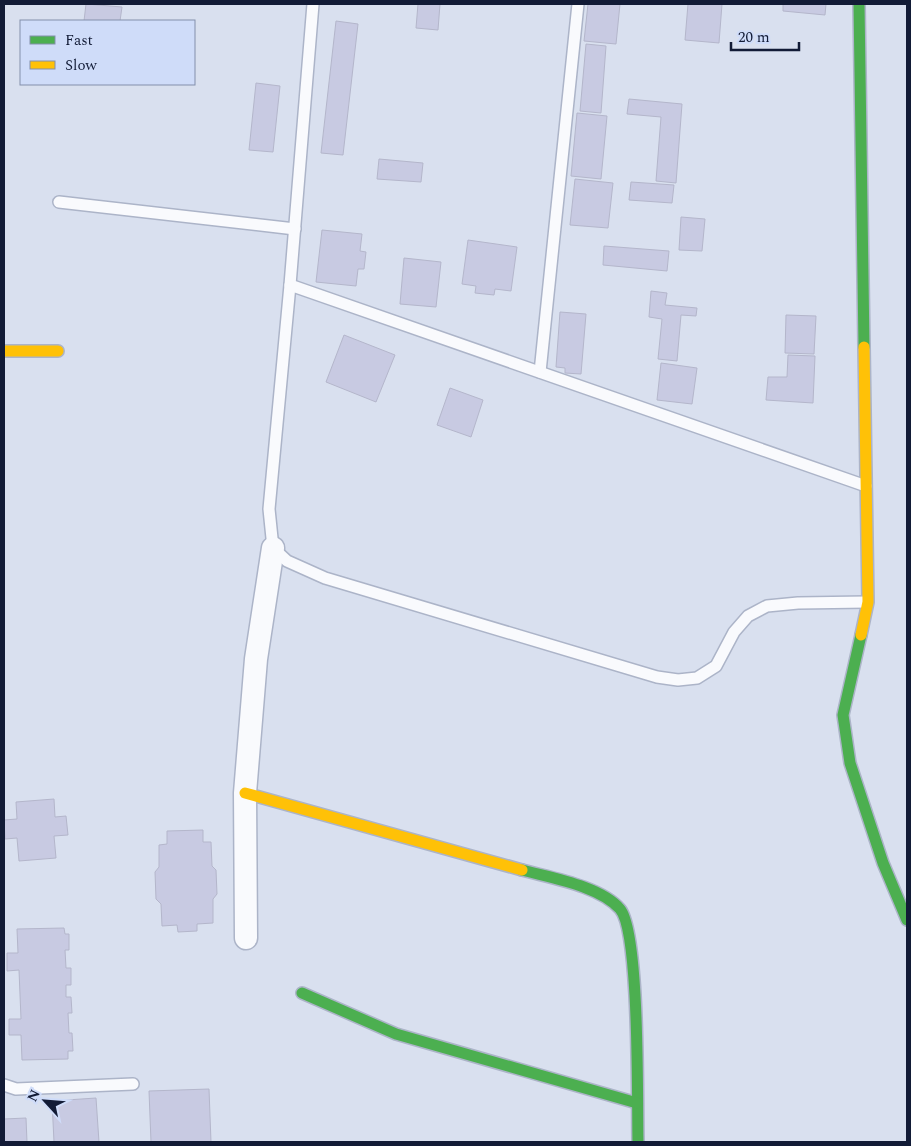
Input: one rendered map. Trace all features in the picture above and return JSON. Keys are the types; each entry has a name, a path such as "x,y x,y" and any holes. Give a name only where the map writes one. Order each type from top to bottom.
{"street":[{"path":"859,4 868,602 843,715 850,763 882,863 907,920"},
{"path":"4,351 58,351"},
{"path":"246,938 245,793 256,659 273,548"},
{"path":"245,793 590,890 610,900 624,912 629,929 633,972 638,1142"},
{"path":"302,993 396,1034 636,1103"}],"lane":[{"path":"313,4 295,229 269,509 273,548 287,561 325,578 657,677 678,680 697,678 716,666 734,632 748,616 767,606 798,603 868,602"},
{"path":"540,372 578,4"},
{"path":"59,202 295,229"},
{"path":"290,285 866,486"},
{"path":"4,1085 16,1089 134,1084"}],"building":[{"path":"86,4 122,7 120,20 84,20"},
{"path":"418,4 440,4 438,30 416,28"},
{"path":"588,4 620,4 616,44 584,41"},
{"path":"688,4 722,4 719,43 685,40"},
{"path":"783,4 826,4 825,15 783,11"},
{"path":"336,21 358,24 343,155 321,153"},
{"path":"586,44 606,46 601,113 580,111"},
{"path":"256,83 280,86 273,152 249,150"},
{"path":"629,99 682,104 676,183 656,181 661,117 627,114"},
{"path":"577,113 607,116 601,179 571,176"},
{"path":"379,159 423,163 421,182 377,179"},
{"path":"575,179 613,183 608,228 570,225"},
{"path":"631,182 674,185 672,203 629,200"},
{"path":"681,217 705,219 702,251 679,250"},
{"path":"322,230 362,234 360,251 366,252 364,269 358,269 356,286 316,282"},
{"path":"468,240 517,247 511,291 495,289 494,295 475,293 476,286 462,284"},
{"path":"604,246 669,251 667,271 603,265"},
{"path":"404,258 441,262 436,307 400,304"},
{"path":"651,291 667,293 665,305 697,308 696,316 681,315 677,361 658,359 662,319 649,317"},
{"path":"560,312 586,314 581,374 565,373 565,368 556,367"},
{"path":"786,315 816,316 814,354 785,353"},
{"path":"344,335 395,355 376,402 326,382"},
{"path":"788,355 815,356 813,403 766,400 768,377 787,377"},
{"path":"661,363 697,368 692,404 657,400"},
{"path":"450,388 483,400 471,437 437,425"},
{"path":"54,799 55,817 66,816 68,835 54,836 56,858 19,861 17,838 5,839 4,820 17,819 16,802"},
{"path":"203,830 203,842 211,842 212,866 216,870 217,894 213,899 213,923 197,924 197,931 178,932 177,925 162,926 161,904 156,899 155,872 159,867 159,845 167,844 167,831"},
{"path":"64,928 65,934 69,934 69,950 65,950 66,968 71,968 71,985 66,985 66,997 71,997 72,1013 68,1013 69,1033 72,1033 73,1051 68,1051 68,1059 22,1060 21,1035 9,1035 9,1019 21,1019 19,970 7,971 7,953 18,953 17,929"},
{"path":"209,1089 211,1142 151,1142 149,1091"},
{"path":"96,1098 99,1142 54,1142 52,1101"},
{"path":"26,1118 27,1142 4,1142 4,1119"}],"traffic: fast":[{"path":"859,4 864,347"},
{"path":"861,635 843,715 850,763 883,863 907,920"},
{"path":"522,870 588,889 600,894 620,909 626,924 631,950 634,983 638,1142"},
{"path":"302,993 396,1034 637,1103"}],"traffic: slow":[{"path":"861,635 868,602 864,347"},
{"path":"4,351 58,351"},
{"path":"245,793 522,870"}]}
